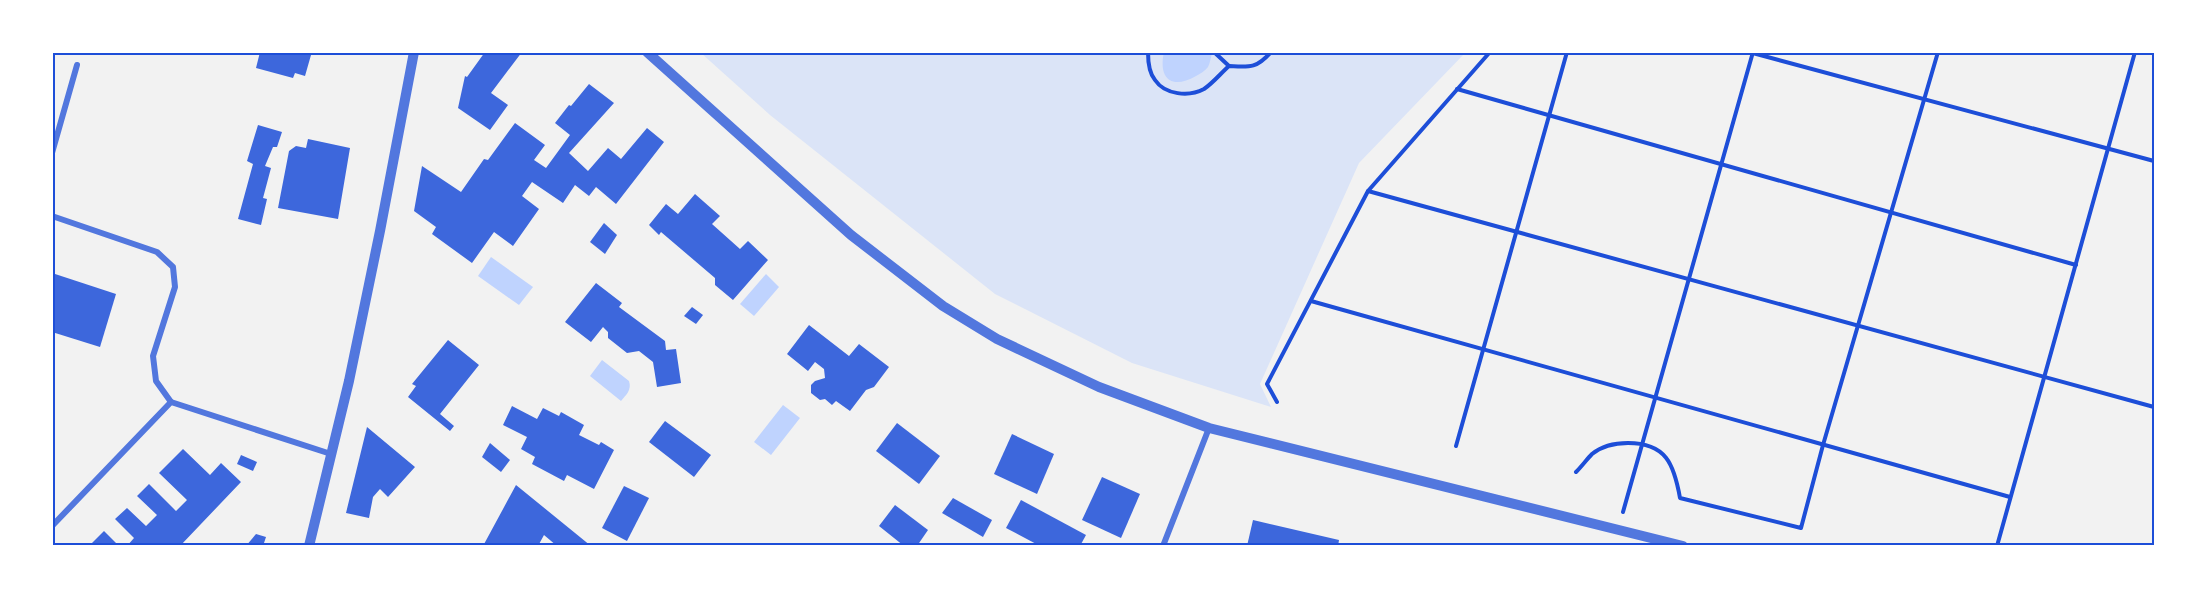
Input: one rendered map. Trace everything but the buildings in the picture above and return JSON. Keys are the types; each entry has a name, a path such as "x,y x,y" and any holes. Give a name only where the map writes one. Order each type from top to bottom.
{"street":[{"path":"309,546 349,381 381,231 414,52"},
{"path":"647,52 852,235 943,306 997,339 1099,387 1209,428 1683,546"},
{"path":"52,153 77,65"},
{"path":"52,216 157,252 173,267 175,287 153,356 156,381 171,402 331,454"},
{"path":"52,526 171,402"},
{"path":"1163,546 1209,428"}],"path":[{"path":"1148,52 1149,65 1155,80 1163,88 1176,93 1203,89 1229,66"},
{"path":"1214,52 1229,66 1247,68 1264,60 1271,52"},
{"path":"1277,402 1267,384 1368,191 1490,52"},
{"path":"1456,446 1567,52"},
{"path":"1576,472 1593,453 1613,443 1644,443 1660,450 1671,464 1680,498 1801,528 1938,52"},
{"path":"1997,546 2135,52"},
{"path":"1618,530 1752,53 2154,161"},
{"path":"1457,89 2076,265"},
{"path":"1368,191 2154,407"},
{"path":"1311,301 2010,497"}],"shaded area":[{"path":"701,53 1465,53 1359,163 1260,384 1271,407 1132,363 995,294 770,115"}],"water":[{"path":"1164,52 1212,53 1205,70 1187,80 1174,82 1165,75 1163,69"},
{"path":"491,257 533,287 519,305 478,276"},
{"path":"766,274 779,287 754,316 740,304"},
{"path":"602,360 629,381 629,390 621,401 590,376"},
{"path":"783,405 800,418 771,455 754,442"}]}
